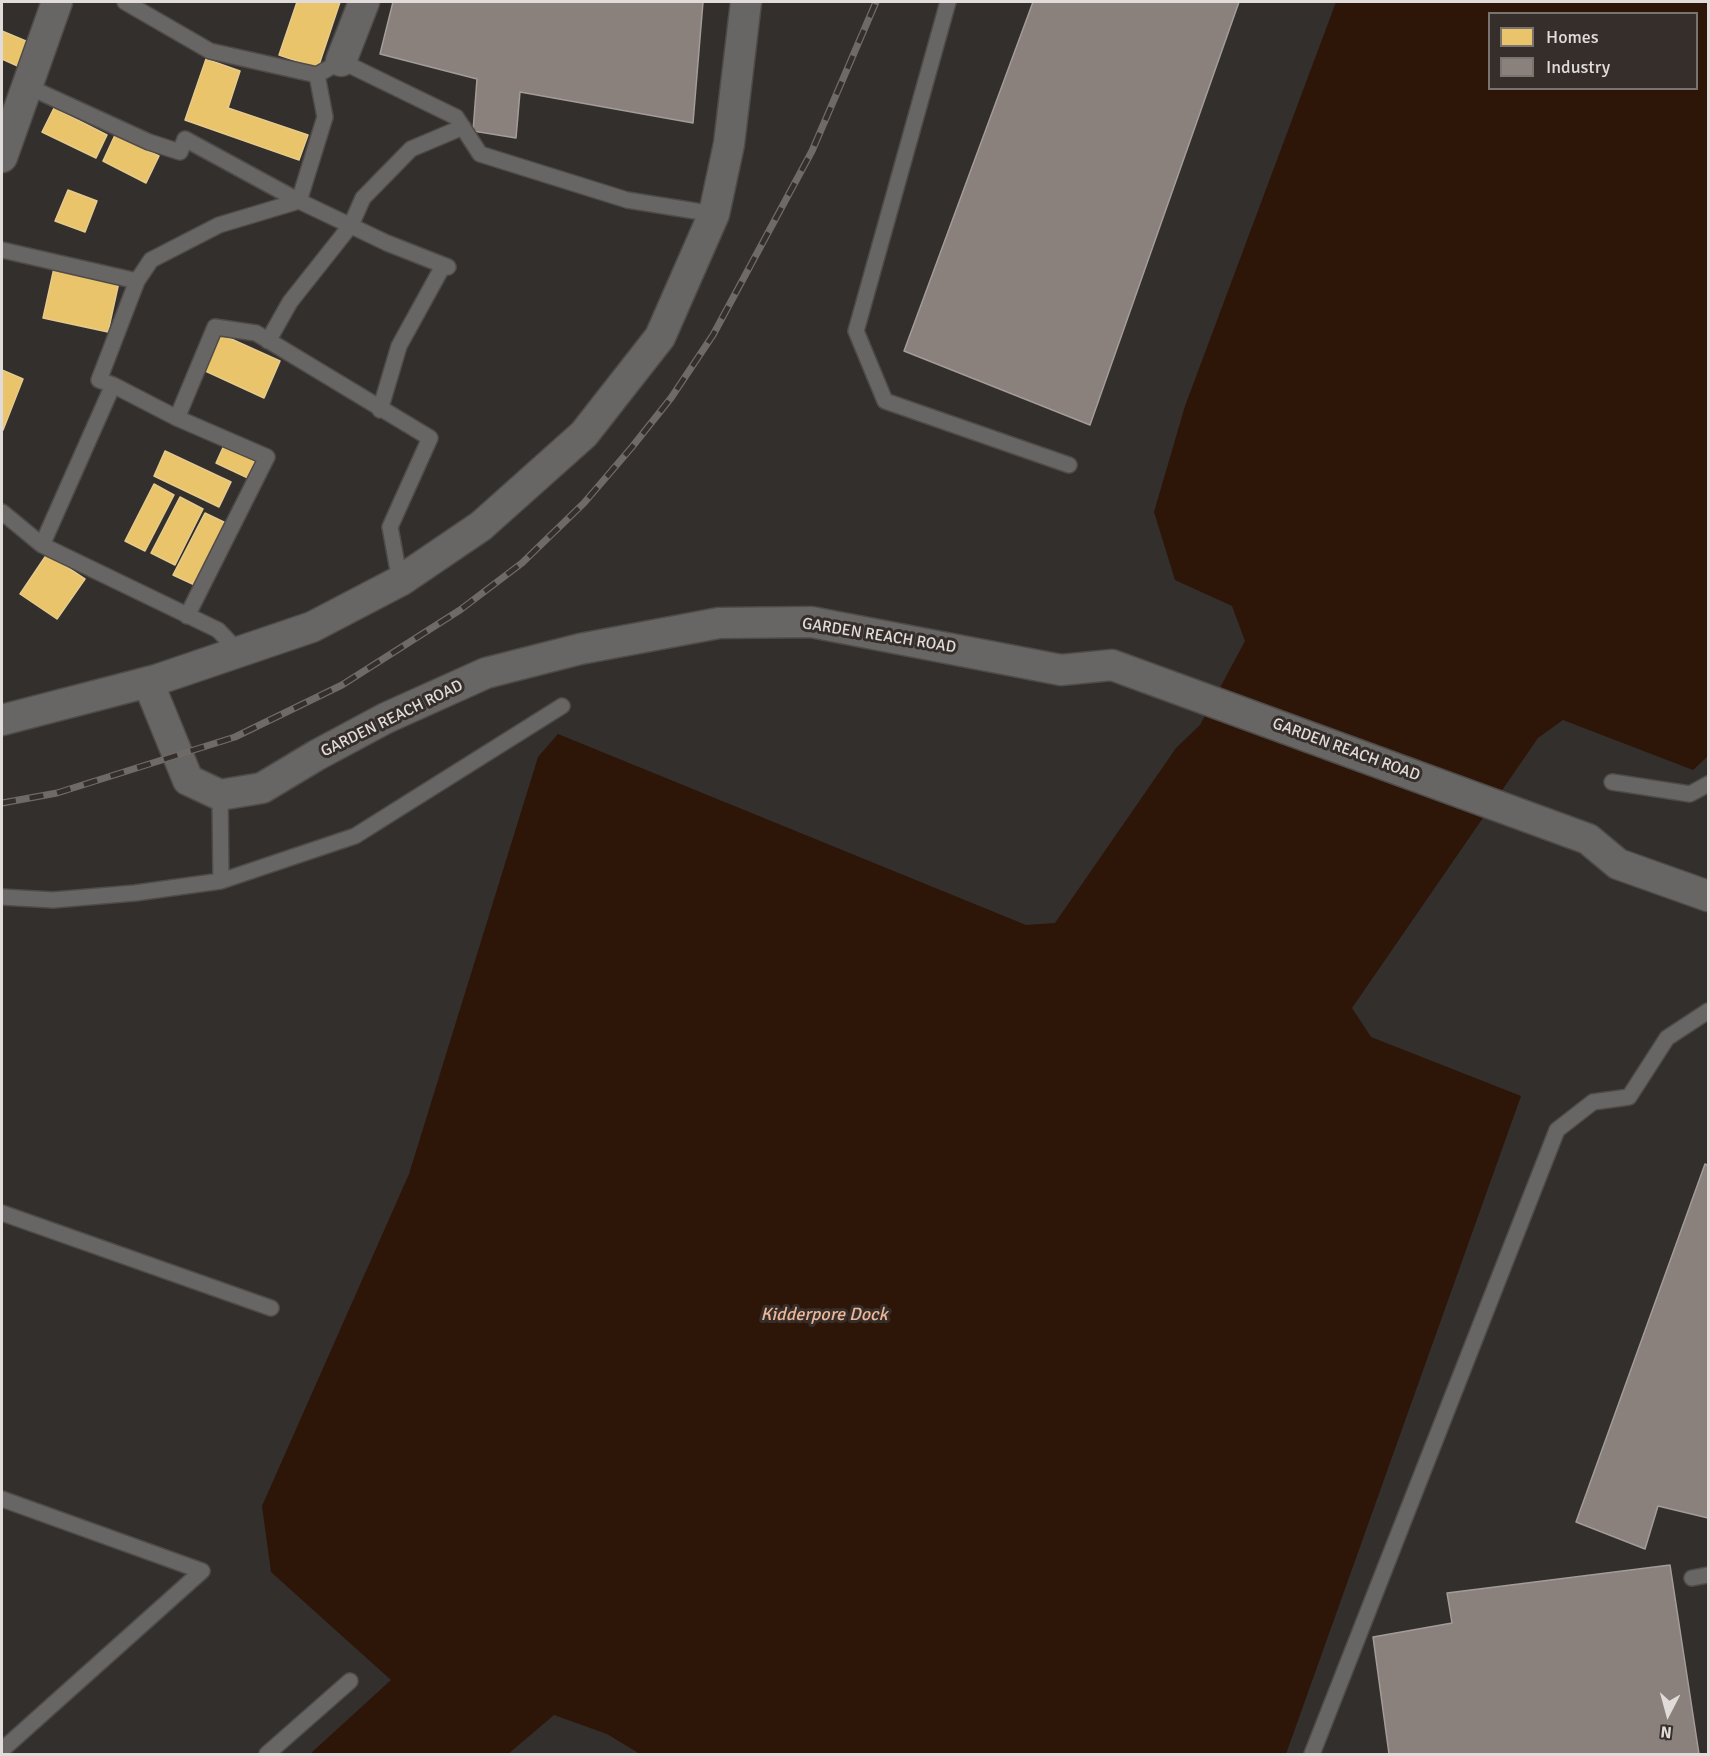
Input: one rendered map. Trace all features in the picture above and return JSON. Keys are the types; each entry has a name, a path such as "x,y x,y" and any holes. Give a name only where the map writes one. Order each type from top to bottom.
{"street":[{"path":"2,157 29,87 57,2"},
{"path":"329,68 364,2"},
{"path":"2,720 148,682 312,627 400,581 481,526 584,434 660,337 714,214 729,144 746,2"},
{"name":"GARDEN REACH ROAD","path":"220,795 262,788 316,755 386,718 486,673 580,649 719,623 811,622 1061,670 1112,665 1588,839 1618,864 1708,896"},
{"path":"148,682 188,780 220,795"}],"lane":[{"path":"125,2 210,51 329,68 456,117 480,154 627,200 714,214"},
{"path":"948,2 856,331 885,401 1069,465"},
{"path":"299,201 325,117 329,68"},
{"path":"29,87 149,142 180,152 185,139 299,201 446,266 399,346 380,410"},
{"path":"268,341 290,302 351,225 363,198 411,149 463,127"},
{"path":"187,616 267,457 177,418 99,380 137,281 151,260 219,225 299,201"},
{"path":"2,250 137,281"},
{"path":"177,418 215,327 256,333 429,438 390,527 400,581"},
{"path":"42,545 113,385"},
{"path":"2,512 42,545 218,630 239,652"},
{"path":"2,897 53,900 135,893 220,880 355,836 562,706"},
{"path":"1612,782 1690,794 1708,784"},
{"path":"220,795 220,880"},
{"path":"1312,1755 1557,1130 1593,1102 1629,1097 1667,1038 1708,1011"},
{"path":"2,1213 271,1308"},
{"path":"2,1498 202,1571 2,1750"},
{"path":"1692,1578 1708,1575"},
{"path":"267,1755 350,1681"}],"water":[{"name":"Kidderpore Dock","path":"1336,2 1708,2 1708,756 1693,770 1563,720 1538,738 1352,1008 1371,1037 1521,1096 1286,1754 640,1754 607,1734 554,1715 508,1754 310,1754 391,1680 271,1572 262,1506 409,1174 538,757 558,734 1026,925 1055,923 1176,748 1200,725 1245,641 1232,606 1175,580 1154,512 1185,406"}],"building: Homes":[{"path":"297,2 340,2 318,68 279,55"},
{"path":"2,31 33,44 22,68 2,59"},
{"path":"206,59 240,71 228,108 308,135 299,160 185,120"},
{"path":"54,108 107,135 96,158 42,132"},
{"path":"115,135 159,156 146,183 103,161"},
{"path":"68,190 97,201 85,232 55,221"},
{"path":"54,268 119,282 108,332 43,318"},
{"path":"218,333 280,361 264,398 201,369"},
{"path":"2,370 23,379 3,430 2,429"},
{"path":"226,441 260,457 250,479 216,463"},
{"path":"165,451 231,482 219,507 154,476"},
{"path":"154,484 174,495 145,551 125,541"},
{"path":"180,497 203,509 175,565 151,553"},
{"path":"205,513 230,525 199,587 173,575"},
{"path":"47,554 85,579 57,619 20,594"}],"building: Industry":[{"path":"393,2 703,2 693,123 520,92 516,138 473,131 477,79 380,54"},
{"path":"1033,2 1239,2 1090,425 904,351"},
{"path":"1705,1164 1708,1165 1708,1518 1658,1506 1645,1549 1576,1522"},
{"path":"1670,1565 1699,1754 1389,1754 1373,1637 1452,1623 1447,1593"}],"railway":[{"path":"2,803 57,793 235,737 342,685 460,610 522,563 584,503 632,447 671,398 713,335 812,151 876,2"}]}
